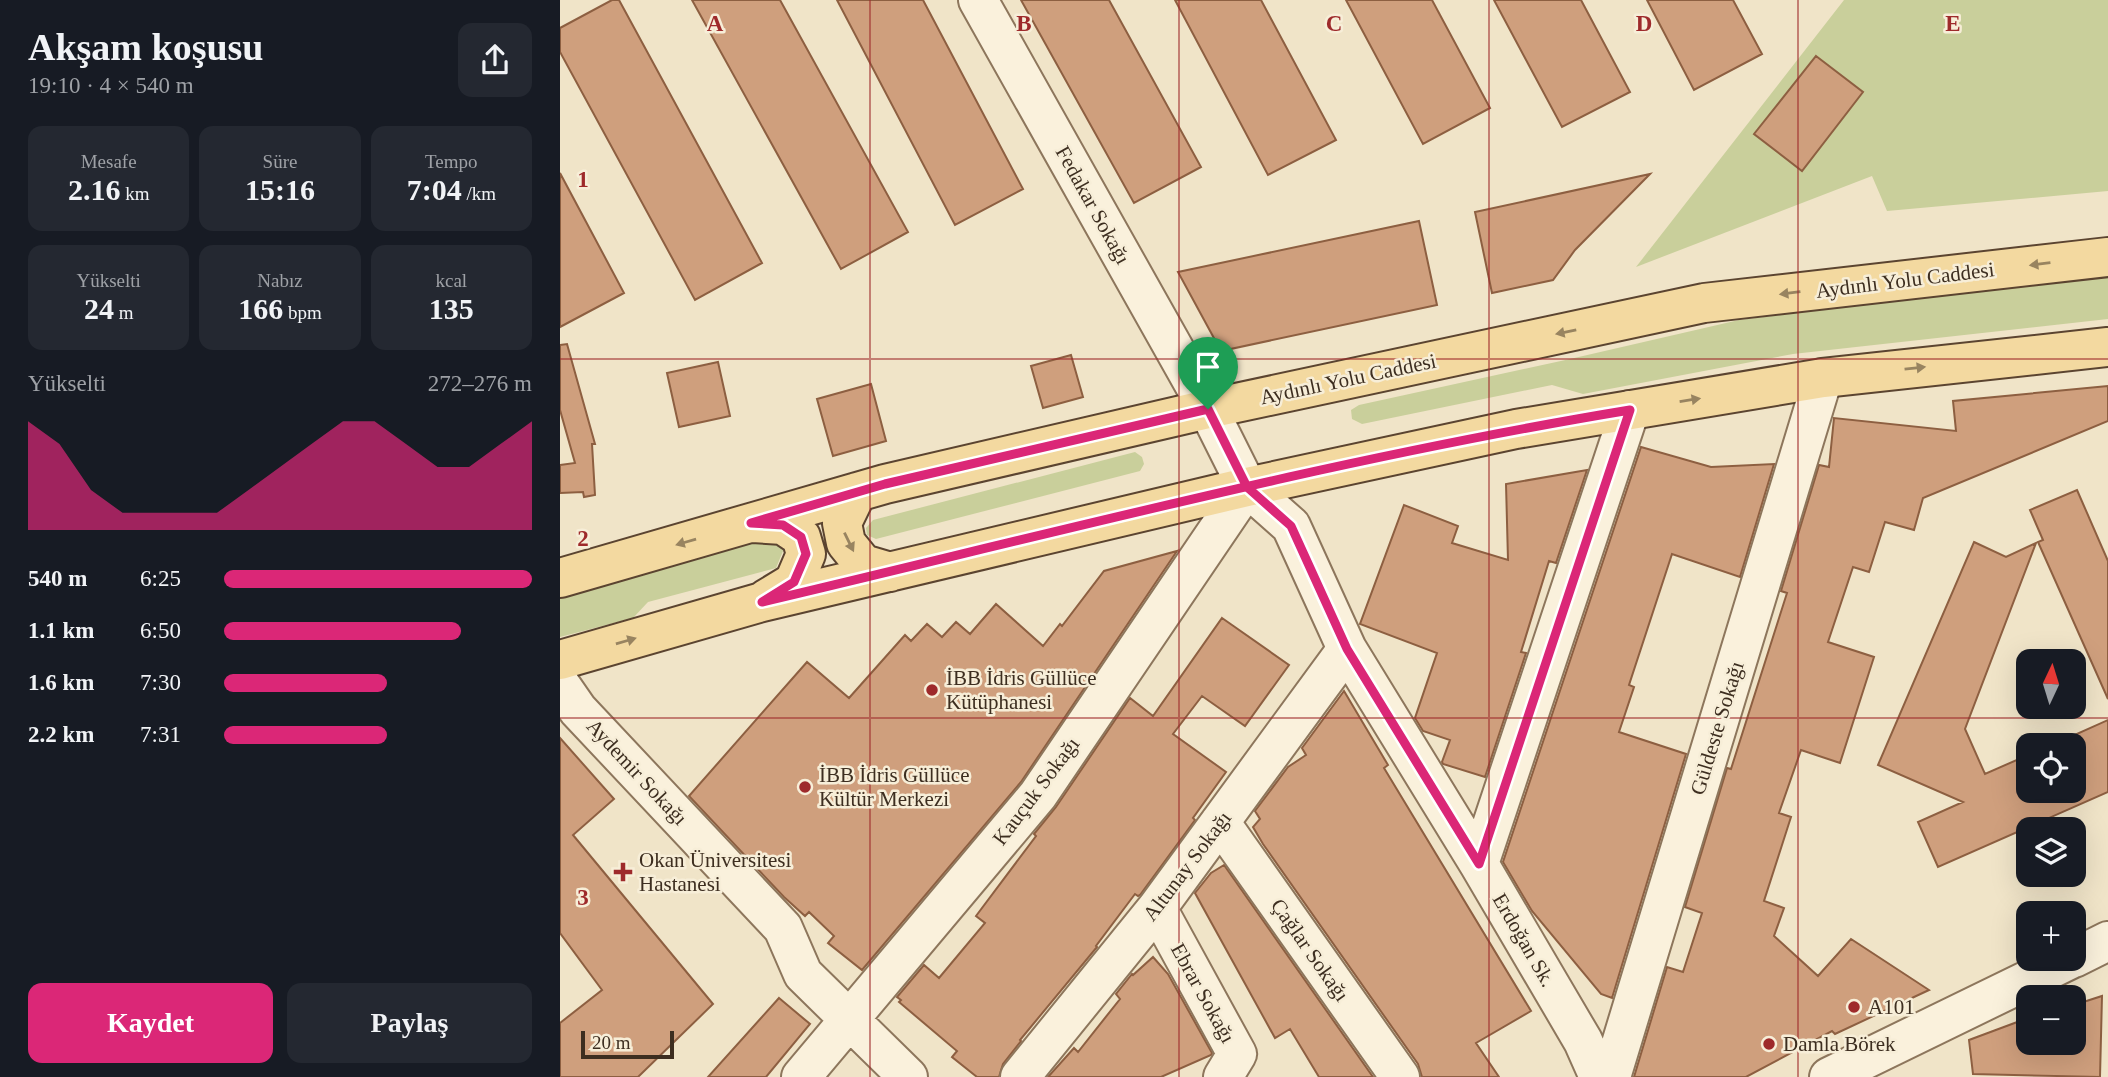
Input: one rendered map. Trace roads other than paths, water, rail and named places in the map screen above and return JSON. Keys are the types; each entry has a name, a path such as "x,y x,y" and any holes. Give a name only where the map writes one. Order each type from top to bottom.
{"main road":[{"name":"Aydınlı Yolu Caddesi","path":"567,574 857,492 1208,409 1704,303 2108,257"},
{"path":"560,660 762,602 1247,487 1516,429 1823,379 2108,347"},
{"path":"857,492 842,523 846,543 863,564 890,572"},
{"path":"751,523 783,525 801,537 806,554 794,582 762,602"}],"street":[{"name":"Fedakar Sokağı","path":"978,0 1208,409 1247,487"},
{"name":"Güldeste Sokağı","path":"1611,1077 1823,379"},
{"path":"1479,864 1630,410"},
{"name":"Erdoğan Sk.","path":"1247,487 1291,526 1347,649 1479,864 1583,1041 1599,1077"},
{"name":"Kauçuk Sokağı","path":"801,1077 1038,795 1247,487"},
{"name":"Altunay Sokağı","path":"1020,1077 1157,908 1347,649"},
{"name":"Aydemir Sokağı","path":"560,684 578,710 783,928 803,974 908,1077"},
{"name":"Çağlar Sokağı","path":"1220,822 1400,1077"},
{"name":"Ebrar Sokağı","path":"1157,908 1237,1054 1223,1077"},
{"path":"2086,951 2108,941"},
{"path":"1829,1077 2045,971"}],"place":[{"name":"İBB İdris Güllüce Kütüphanesi","path":"932,690"},
{"name":"İBB İdris Güllüce Kültür Merkezi","path":"805,787"},
{"name":"Okan Üniversitesi Hastanesi","path":"623,872"},
{"name":"A101","path":"1854,1007"},
{"name":"Damla Börek","path":"1769,1044"}]}
